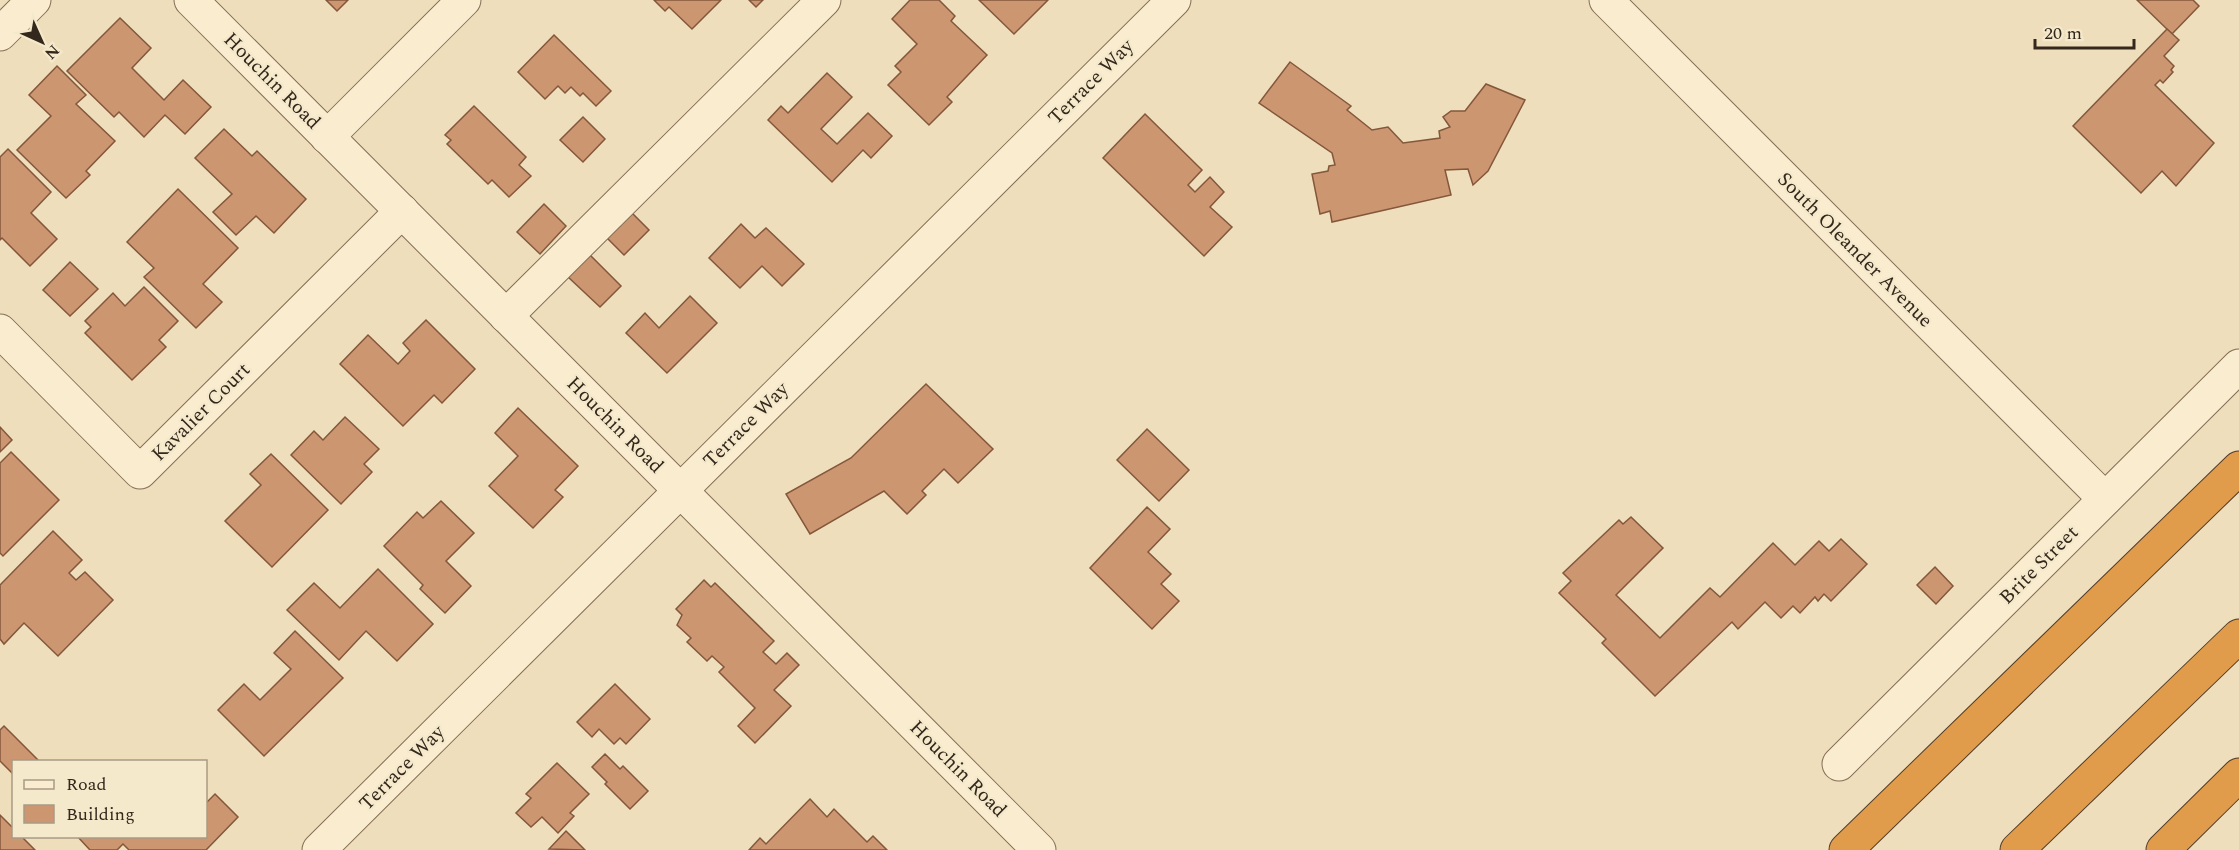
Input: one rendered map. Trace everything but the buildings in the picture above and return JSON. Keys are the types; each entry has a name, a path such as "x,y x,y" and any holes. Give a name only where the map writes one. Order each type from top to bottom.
{"highway":[{"path":"1846,850 2239,468"},
{"path":"2017,850 2239,636"},
{"path":"2163,850 2239,775"},
{"path":"2192,850 2239,799"}],"street":[{"path":"0,34 34,0"},
{"name":"Houchin Road","path":"191,0 1039,850"},
{"path":"327,136 464,0"},
{"path":"506,316 824,0"},
{"name":"Terrace Way","path":"319,850 1174,0"},
{"name":"South Oleander Avenue","path":"1606,0 2105,499"},
{"name":"Kavalier Court","path":"0,331 140,472 402,212"},
{"name":"Brite Street","path":"1839,764 2239,366"}]}
